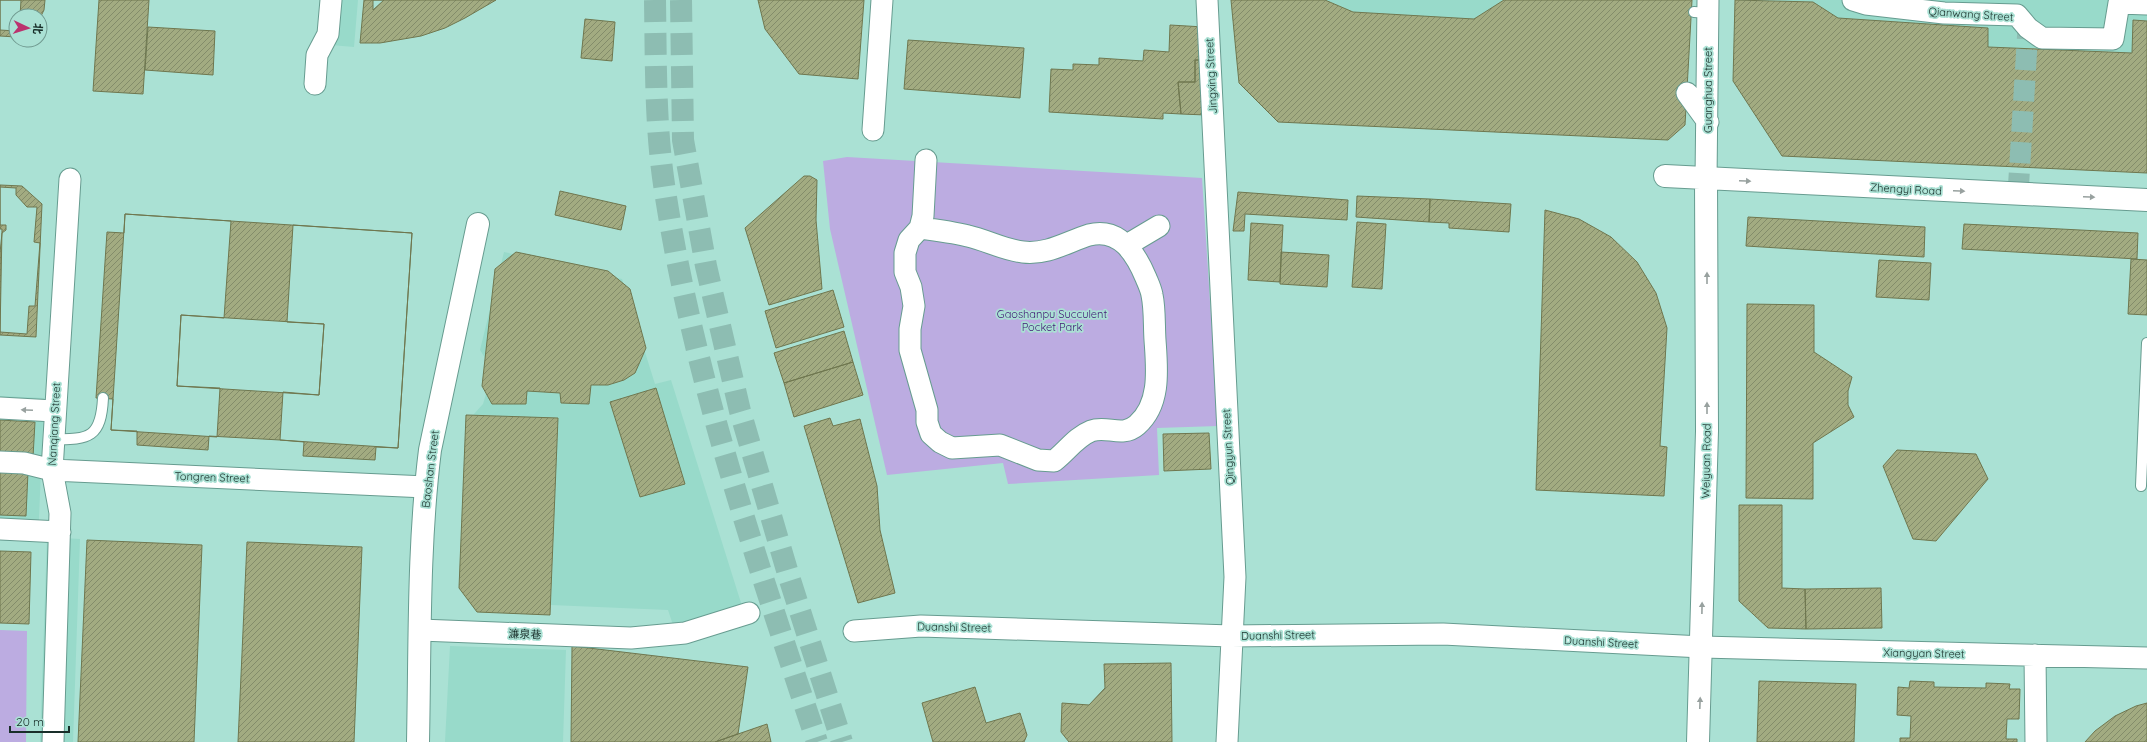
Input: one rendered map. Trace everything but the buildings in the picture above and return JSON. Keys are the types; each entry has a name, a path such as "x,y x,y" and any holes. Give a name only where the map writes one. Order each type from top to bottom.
{"street":[{"path":"315,84 317,55 328,34 331,0"},
{"path":"873,130 882,0"},
{"name":"Jingxing Street","path":"1207,0 1215,152"},
{"name":"Qianwang Street","path":"1862,1 1944,13 2017,16 2028,28 2042,38 2112,39 2119,3 2147,4"},
{"name":"Guanghua Street","path":"1703,8 1708,122 1706,180"},
{"path":"1687,93 1708,122"},
{"name":"Qingyun Street","path":"1215,152 1235,577 1227,742"},
{"path":"920,228 968,236 1023,252 1051,250 1090,235 1098,234 1114,237 1127,245 1141,266 1152,294 1156,365 1151,407 1136,426 1121,432 1098,429 1090,431 1072,444 1067,451 1054,461 1038,460 1000,445 952,448 940,442 931,434 927,422 927,410 910,350 910,330 914,306 911,287 905,272 905,253 909,240 920,228 923,216 926,160"},
{"name":"Zhengyi Road","path":"1664,176 1706,180 2147,200"},
{"name":"Nanqiang Street","path":"53,742 60,514 52,470 54,411 70,178"},
{"name":"Weiyuan Road","path":"1698,742 1702,647 1707,431 1706,180"},
{"name":"Baoshan Street","path":"418,742 420,630 426,486 430,450 478,224"},
{"path":"1127,245 1159,226"},
{"path":"0,408 54,411"},
{"name":"Tongren Street","path":"0,462 24,463 52,470 426,486"},
{"path":"0,529 60,532"},
{"name":"濂泉巷","path":"420,630 631,638 684,633 749,613"},
{"name":"Duanshi Street","path":"854,631 921,626 1231,636 1443,634 1702,647"},
{"name":"Xiangyan Street","path":"1702,647 2147,658"},
{"path":"2035,655 2036,742"}],"lane":[{"path":"2141,486 2147,343"},
{"path":"53,439 79,439 96,429 101,423 103,398"}],"shaded area":[{"path":"335,0 358,0 354,47 331,45"},
{"path":"1325,0 1504,0 1474,19 1353,12"},
{"path":"1767,0 2147,0 2147,21 2133,20 2132,53 1988,47 1988,28 1838,18 1813,2"},
{"path":"504,252 622,279 655,384 671,380 742,606 674,628 668,610 551,605 558,418 473,415 483,404 488,387 485,358 480,350"},
{"path":"0,396 44,398 38,542 0,540"},
{"path":"47,537 80,539 73,742 40,742"},
{"path":"450,646 566,650 563,742 445,742"}],"green space":[{"name":"Gaoshanpu Succulent Pocket Park","path":"847,157 1202,178 1218,426 1157,428 1159,475 1008,484 1003,463 887,475 830,229 823,161"},
{"path":"0,630 27,631 26,742 0,742"}],"tunnel":[{"path":"655,0 659,144 677,262 710,401 729,470 817,742"},
{"path":"681,0 683,140 706,266 740,411 789,577 842,742"},
{"path":"2018,194 2028,28"}]}
